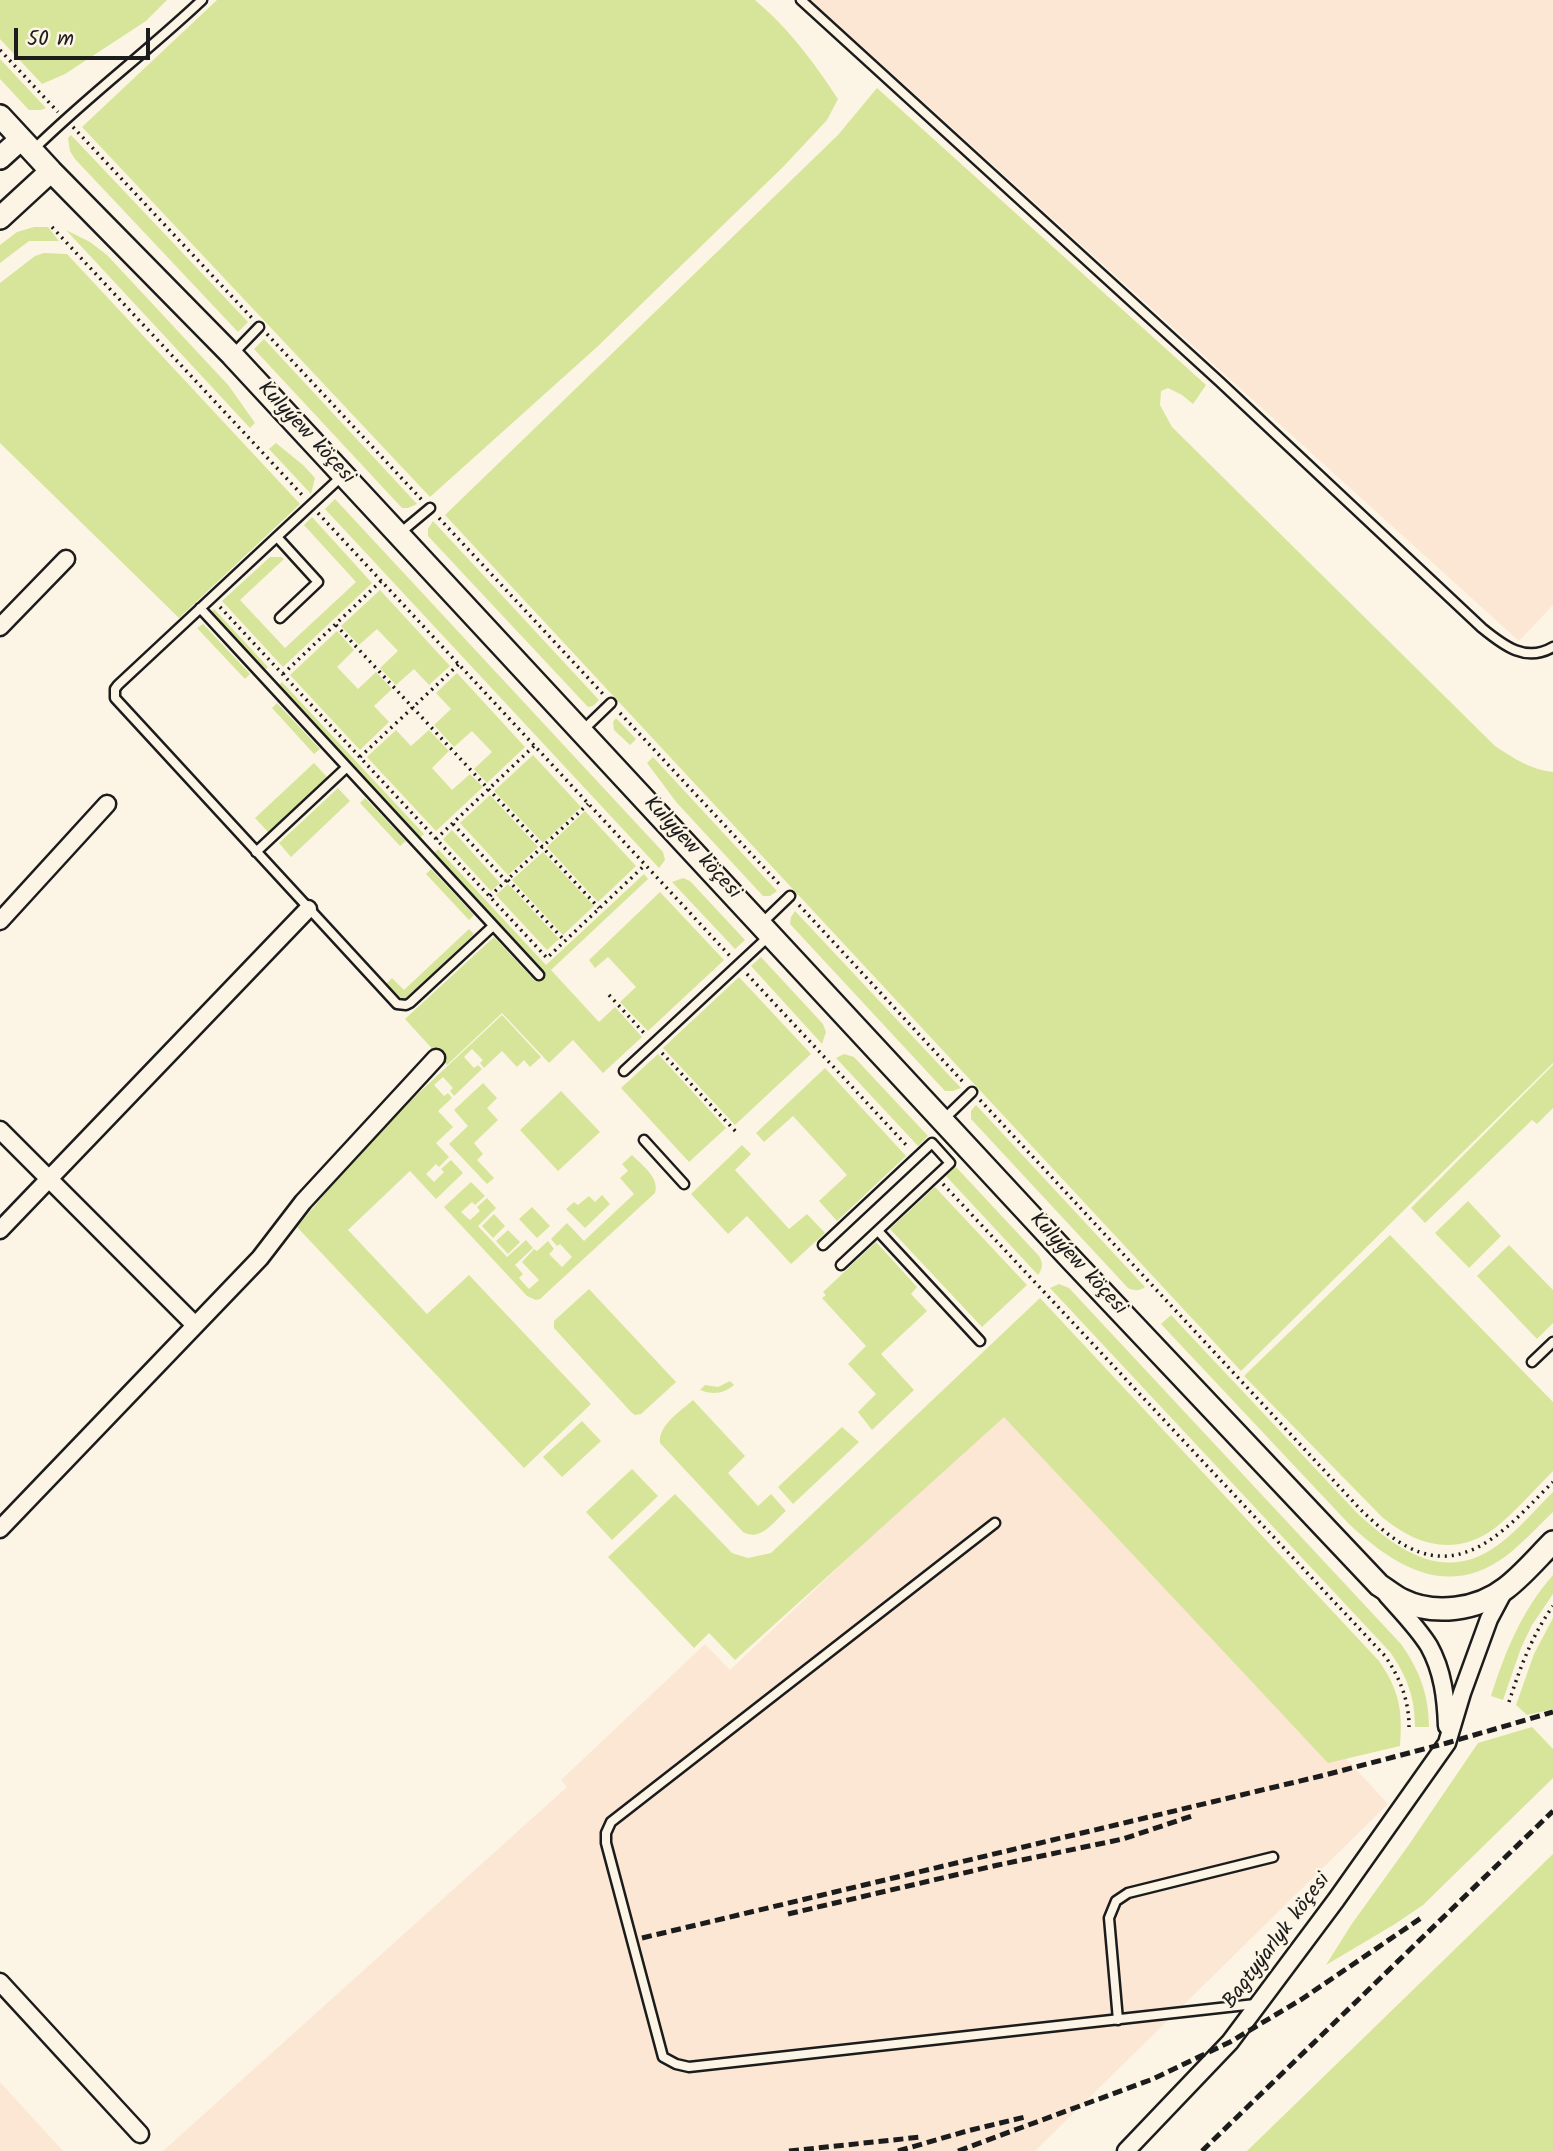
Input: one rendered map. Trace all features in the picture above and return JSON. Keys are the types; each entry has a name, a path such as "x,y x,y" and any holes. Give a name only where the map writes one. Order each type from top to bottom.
{"street":[{"name":"Kulyýew köçesi","path":"0,116 232,355 943,1121 1379,1585 1401,1600 1420,1607 1440,1608 1461,1608 1483,1601 1506,1589"},
{"path":"0,158 26,145"},
{"path":"0,218 51,171"},
{"path":"0,627 66,559"},
{"path":"0,920 107,804"},
{"path":"0,1230 308,909"},
{"path":"0,1529 260,1258 303,1202 436,1058"},
{"path":"0,1130 195,1325"},
{"path":"1506,1589 1553,1542"},
{"path":"1379,1585 1428,1645 1436,1661 1446,1700 1447,1743"},
{"name":"Bagtyýarlyk köçesi","path":"1126,2151 1230,2042 1336,1900 1447,1743 1489,1619 1506,1589"},
{"path":"0,1982 140,2134"}],"lane":[{"path":"26,145 67,117 202,0"},
{"path":"801,0 1220,382 1482,628 1514,651 1529,655 1545,652 1553,647"},
{"path":"232,355 259,327"},
{"path":"344,475 118,685 115,698 394,1002 402,1006 410,1003 493,926"},
{"path":"399,534 430,508"},
{"path":"277,537 318,582 280,618"},
{"path":"200,608 539,975"},
{"path":"582,731 611,703"},
{"path":"256,852 347,767"},
{"path":"624,1071 765,930 790,896"},
{"path":"943,1121 972,1092"},
{"path":"941,1153 958,1137"},
{"path":"644,1140 684,1184"},
{"path":"823,1245 932,1143 950,1163 841,1265"},
{"path":"878,1231 980,1341"},
{"path":"1532,1362 1553,1342"},
{"path":"995,1523 611,1822 606,1833 606,1843 663,2057 689,2067 1258,2004"},
{"path":"1118,2020 1109,1919 1116,1901 1128,1893 1273,1857"}],"path":[{"path":"0,50 50,103"},
{"path":"77,132 1361,1510 1399,1541 1416,1550 1447,1556 1469,1552 1503,1531 1553,1482"},
{"path":"52,227 305,499"},
{"path":"318,513 729,955"},
{"path":"282,674 382,581"},
{"path":"218,605 547,958 645,865"},
{"path":"335,625 599,908"},
{"path":"360,757 458,664"},
{"path":"436,839 534,746"},
{"path":"490,897 588,804"},
{"path":"452,823 565,941"},
{"path":"745,972 912,1151"},
{"path":"609,995 645,1034"},
{"path":"661,1051 738,1134"},
{"path":"941,1182 1385,1656 1404,1692 1409,1727"},
{"path":"1509,1702 1538,1629 1553,1606"}],"shaded area":[{"path":"811,0 1553,0 1553,605 1519,641"},
{"path":"1016,1399 1388,1804 1035,2151 163,2151 567,1787 561,1780 705,1644 730,1670"},
{"path":"0,2082 63,2151 0,2151"}],"green space":[{"path":"0,0 167,0 146,21 65,74 42,84 0,39"},
{"path":"217,0 755,0 800,46 838,99 827,120 783,167 597,347 430,497 82,127"},
{"path":"0,59 46,108 29,110 0,79"},
{"path":"877,88 1206,385 1193,404 1168,388 1161,391 1160,405 1172,427 1495,746 1530,766 1553,772 1553,1063 1241,1371 445,515 838,135"},
{"path":"71,135 248,322 238,332 75,159 70,151 68,138"},
{"path":"34,227 48,227 59,241 29,241 0,263 0,245 17,232"},
{"path":"66,230 90,242 107,255 229,386 255,423 250,428"},
{"path":"44,253 67,254 300,504 179,618 0,443 0,283 35,256"},
{"path":"264,339 417,504 402,508 254,349"},
{"path":"276,443 315,478 311,494 269,449"},
{"path":"335,499 663,852 665,860 659,868 325,509"},
{"path":"312,517 372,583 283,667 222,601 270,557 284,559 240,600 285,648 356,582 304,525"},
{"path":"433,521 599,700 593,706 588,707 428,536 428,529"},
{"path":"380,590 450,666 429,685 414,669 396,685 380,668 398,651 377,629 359,645 341,626"},
{"path":"214,609 268,667 264,671 210,613"},
{"path":"203,624 250,674 245,679 197,628"},
{"path":"337,631 354,650 337,667 358,689 376,672 392,689 374,706 389,722 360,750 290,675"},
{"path":"457,673 525,747 487,783 474,769 492,752 472,731 454,747 434,725 451,709 436,693"},
{"path":"282,682 424,834 420,838 278,686"},
{"path":"277,703 320,749 314,754 272,708"},
{"path":"616,718 636,739 630,745 614,730 613,722"},
{"path":"396,730 411,746 429,730 449,751 432,768 452,790 470,774 483,787 436,831 367,757"},
{"path":"533,755 581,807 543,843 494,791"},
{"path":"653,757 777,891 770,896 763,896 677,803 647,763"},
{"path":"314,763 327,777 268,832 255,818"},
{"path":"338,788 350,801 291,857 279,843"},
{"path":"490,795 538,847 508,875 460,823"},
{"path":"365,798 406,841 400,846 360,803"},
{"path":"585,811 636,866 598,902 547,847"},
{"path":"452,830 500,883 491,891 443,839"},
{"path":"438,849 546,965 644,874 648,879 551,970 599,1022 615,1007 642,1037 603,1073 573,1040 549,1063 502,1013 447,1065 405,1019 494,937 535,981 545,972 434,853"},
{"path":"543,852 594,906 563,935 512,880"},
{"path":"431,869 474,915 469,920 426,874"},
{"path":"683,878 690,881 745,940 735,949 672,882"},
{"path":"508,884 559,939 547,950 496,895"},
{"path":"660,892 724,960 648,1031 620,1002 636,987 608,957 595,968 589,960"},
{"path":"795,911 961,1088 945,1091 790,924"},
{"path":"469,929 474,934 407,998 397,998 385,985 392,978 404,990"},
{"path":"761,957 823,1024 826,1032 822,1044 751,966"},
{"path":"739,977 811,1054 735,1125 663,1048"},
{"path":"502,1015 541,1057 530,1067 524,1060 517,1067 502,1051 484,1068 480,1063 483,1060 472,1049 464,1057 474,1068 478,1065 482,1069 454,1096 450,1091 453,1088 443,1077 434,1085 444,1096 448,1093 452,1098 438,1111 453,1127 436,1143 449,1157 426,1174 434,1182 444,1172 441,1169 451,1160 463,1173 436,1199 410,1171 348,1230 427,1314 469,1275 591,1404 524,1468 297,1227 375,1134"},
{"path":"658,1054 726,1128 689,1162 621,1088"},
{"path":"844,1054 854,1057 928,1136 918,1146 836,1058"},
{"path":"1553,1065 1553,1108 1537,1124 1532,1120 1425,1223 1411,1208"},
{"path":"825,1068 906,1156 837,1221 819,1201 847,1175 793,1116 764,1142 756,1133"},
{"path":"483,1083 497,1098 487,1108 498,1120 474,1143 483,1154 477,1160 494,1178 487,1184 449,1144 468,1126 454,1110"},
{"path":"561,1091 600,1132 558,1171 520,1130"},
{"path":"976,1105 1145,1287 1137,1290 1128,1288 971,1119 971,1111"},
{"path":"742,1145 751,1154 735,1170 789,1229 807,1214 825,1233 791,1264 747,1216 728,1234 691,1194"},
{"path":"632,1155 653,1177 655,1193 540,1299 527,1296 444,1207 471,1182 485,1196 475,1205 472,1202 461,1212 470,1220 480,1211 477,1207 487,1198 496,1208 478,1226 507,1257 526,1240 533,1248 515,1265 523,1274 519,1278 529,1289 539,1280 522,1262 534,1249 537,1251 548,1241 554,1249 549,1254 562,1267 572,1257 551,1239 567,1223 584,1241 634,1194 620,1178 628,1171 622,1164"},
{"path":"956,1167 1039,1256 1042,1266 1038,1275 946,1176"},
{"path":"935,1187 1027,1285 982,1327 890,1229"},
{"path":"602,1195 610,1204 585,1228 566,1209 574,1202 578,1205 589,1196 595,1202"},
{"path":"1468,1201 1501,1236 1469,1268 1435,1233"},
{"path":"532,1207 550,1226 537,1238 519,1219"},
{"path":"494,1214 505,1226 493,1238 482,1226"},
{"path":"508,1230 520,1242 508,1254 496,1241"},
{"path":"1390,1235 1553,1402 1553,1471 1495,1528 1466,1543 1451,1545 1423,1541 1395,1527 1382,1517 1244,1376"},
{"path":"876,1242 917,1287 911,1294 927,1311 881,1354 914,1390 872,1430 858,1412 876,1394 848,1364 866,1346 822,1298 826,1295 823,1292"},
{"path":"1509,1245 1553,1290 1553,1323 1537,1339 1477,1276"},
{"path":"1059,1284 1069,1288 1401,1644 1422,1683 1429,1727 1415,1727 1409,1688 1390,1652 1050,1288"},
{"path":"589,1289 676,1382 641,1414 635,1415 631,1412 554,1328 554,1321"},
{"path":"1040,1298 1379,1661 1391,1681 1398,1701 1400,1746 1328,1763 1004,1417 735,1660 709,1633 694,1648 608,1557 675,1494 732,1553 748,1558 771,1553"},
{"path":"1171,1315 1358,1514 1406,1550 1441,1562 1460,1562 1498,1545 1553,1492 1553,1512 1506,1556 1484,1569 1463,1575 1442,1576 1403,1564 1384,1553 1349,1524 1161,1324"},
{"path":"730,1381 734,1385 722,1392 709,1393 700,1390 705,1385 718,1387"},
{"path":"693,1400 745,1456 728,1473 758,1506 771,1494 786,1511 761,1533 743,1532 660,1443 660,1436 666,1424"},
{"path":"582,1421 601,1441 562,1477 543,1457"},
{"path":"842,1427 859,1442 793,1504 778,1487"},
{"path":"632,1469 658,1496 612,1540 586,1512"},
{"path":"1553,1575 1553,1594 1532,1625 1521,1648 1503,1700 1491,1696 1516,1632 1532,1602"},
{"path":"1553,1618 1553,1709 1527,1715 1516,1705 1534,1654"},
{"path":"1532,1727 1553,1749 1553,1778 1423,1905 1326,1965 1478,1743"},
{"path":"1553,1854 1553,2151 1247,2151"}],"railway":[{"path":"642,1938 1325,1775 1553,1712"},
{"path":"1202,2151 1553,1811"},
{"path":"788,1914 1123,1839 1192,1816"},
{"path":"958,2151 1153,2079 1230,2042 1302,1999 1424,1916"},
{"path":"898,2151 1025,2117"},
{"path":"789,2151 921,2137"}]}
